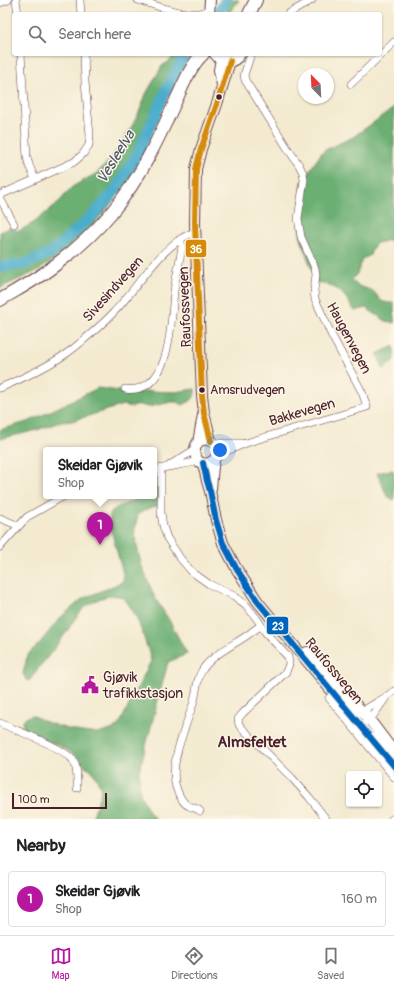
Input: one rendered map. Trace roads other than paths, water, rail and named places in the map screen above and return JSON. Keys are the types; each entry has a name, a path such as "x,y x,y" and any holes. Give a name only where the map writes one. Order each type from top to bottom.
{"main road":[{"path":"250,12 256,0"},
{"path":"0,300 32,281 59,262 83,242 116,207 133,183 148,157 189,73 200,58 225,57"},
{"name":"Raufossvegen","path":"210,491 217,448 212,442 204,413 195,194 196,169 201,149 227,72 225,57"},
{"name":"Raufossvegen","path":"204,413 195,456 201,462 210,491 216,520 224,543 236,568 267,614 358,714 394,766"},
{"path":"196,447 204,440 212,442"},
{"path":"201,462 209,463 216,458"},
{"name":"Raufossvegen","path":"365,723 394,752"}],"street":[{"path":"0,3 8,0"},
{"path":"16,0 18,12"},
{"path":"80,0 81,12"},
{"path":"138,0 179,12"},
{"path":"291,12 312,0"},
{"path":"382,54 394,42"},
{"path":"21,56 27,157 35,179"},
{"path":"14,224 0,196 74,162 83,154 89,145 90,124 85,82 84,56"},
{"name":"Haugenvegen","path":"251,56 244,75 248,86 303,173 304,180 298,218 301,237 316,275 314,290 315,299 332,336 362,392 367,407"},
{"path":"351,84 380,56"},
{"name":"Sivesindvegen","path":"0,388 45,367 79,345 115,312 146,272 174,243 190,233 196,232"},
{"path":"125,389 136,390 144,386 156,376 160,370 167,350 172,328 174,293 182,246 180,239"},
{"name":"Bakkevegen","path":"216,458 244,444 367,407"},
{"name":"Bakkevegen","path":"212,442 244,444"},
{"path":"161,468 196,447"},
{"path":"161,468 201,462"},
{"path":"161,468 160,514 167,538 180,558 189,569 198,576 240,600 257,619 266,633 285,653 289,661 286,672 239,718 239,725 292,778 326,819"},
{"path":"0,547 27,517 59,499"},
{"path":"0,518 19,526"},
{"path":"200,811 189,806 182,800 176,788 174,774 180,741 194,702 199,677 203,668 218,654 261,626"},
{"path":"358,714 368,706 394,691"},
{"path":"365,723 386,697"},
{"path":"329,698 394,777"},
{"path":"0,723 59,749 72,759 77,773 77,788"}],"waterway":[{"name":"Vesleelva","path":"218,12 226,0"},
{"name":"Vesleelva","path":"0,267 24,264 51,253 93,215 115,191 139,151 167,89 184,56"}],"place":[{"name":"Amsrudvegen","path":"202,390"},
{"name":"Skeidar Gjøvik","path":"100,545"},
{"name":"Gjøvik trafikkstasjon","path":"90,685"}],"district":[{"name":"Almsfeltet","path":"252,742"}]}
